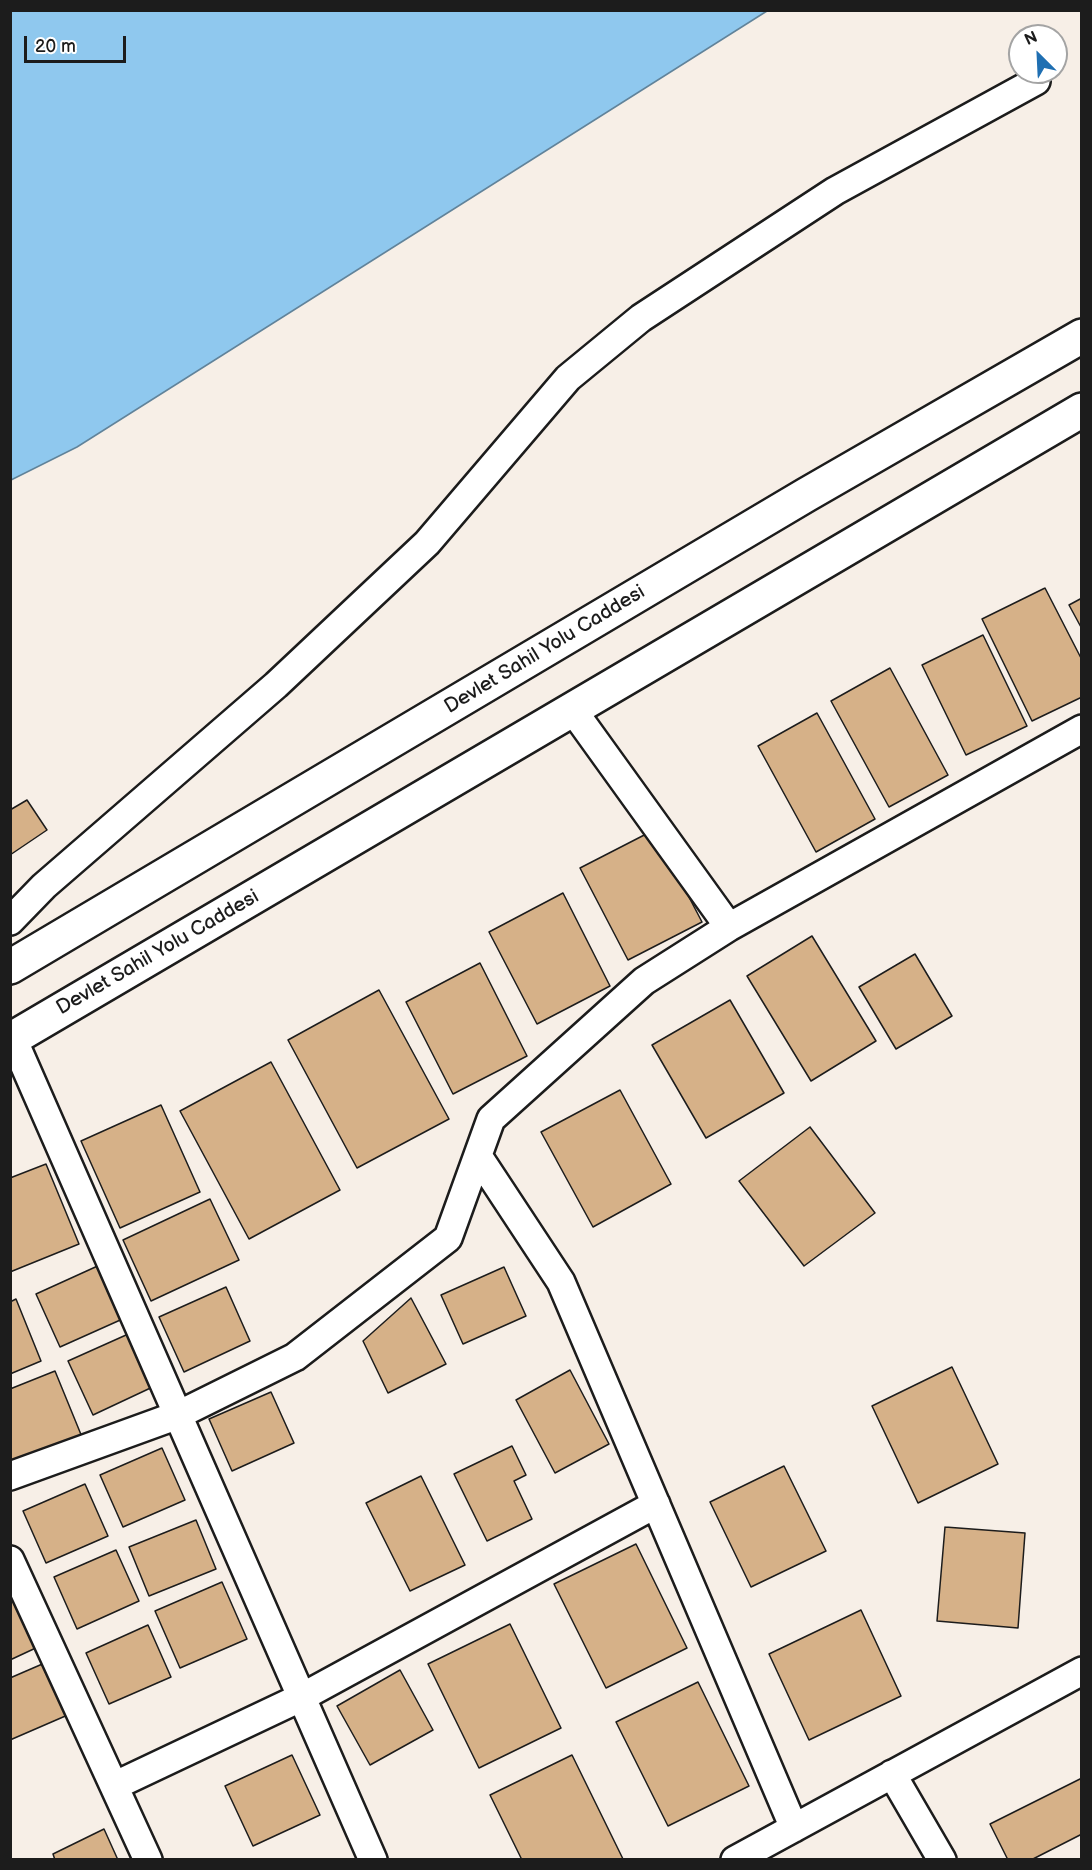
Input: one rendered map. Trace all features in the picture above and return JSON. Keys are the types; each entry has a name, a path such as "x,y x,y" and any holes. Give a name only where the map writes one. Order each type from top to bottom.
{"main road":[{"name":"Devlet Sahil Yolu Caddesi","path":"10,967 786,507 1082,336"},
{"name":"Devlet Sahil Yolu Caddesi","path":"12,1039 1082,410"}],"street":[{"path":"10,921 44,886 276,685 427,543 568,378 632,326 835,191 1031,84"},
{"path":"572,709 729,927"},
{"path":"10,1476 178,1415 295,1357 448,1238 491,1119 644,981 729,927 1082,729"},
{"path":"12,1039 373,1860"},
{"path":"478,1156 561,1282 794,1828"},
{"path":"114,1786 302,1697 656,1504"},
{"path":"10,1560 148,1860"},
{"path":"735,1860 1082,1671"},
{"path":"892,1774 942,1860"}],"water":[{"path":"11,10 767,11 77,447 11,480"}],"building":[{"path":"1045,588 1082,660 1082,697 1032,721 982,619"},
{"path":"1082,598 1082,629 1069,605"},
{"path":"983,635 1027,726 966,755 922,665"},
{"path":"890,668 948,775 889,807 831,701"},
{"path":"817,713 875,819 816,852 758,746"},
{"path":"27,800 47,830 10,855 10,810"},
{"path":"654,830 702,922 628,960 580,868"},
{"path":"563,893 610,986 537,1024 489,932"},
{"path":"812,936 876,1041 811,1081 747,976"},
{"path":"915,954 952,1016 896,1049 859,987"},
{"path":"480,963 527,1056 453,1094 406,1002"},
{"path":"379,990 449,1119 357,1168 288,1040"},
{"path":"730,1000 784,1093 706,1138 652,1045"},
{"path":"271,1062 340,1190 249,1239 180,1111"},
{"path":"620,1090 671,1184 593,1227 541,1132"},
{"path":"161,1105 200,1192 120,1228 81,1141"},
{"path":"810,1127 875,1213 804,1266 739,1181"},
{"path":"46,1164 79,1244 10,1272 10,1178"},
{"path":"210,1199 239,1260 151,1301 123,1240"},
{"path":"102,1264 127,1317 60,1347 36,1294"},
{"path":"504,1267 526,1316 463,1344 441,1295"},
{"path":"226,1287 250,1341 184,1372 159,1317"},
{"path":"411,1298 446,1364 388,1393 363,1341"},
{"path":"16,1299 41,1361 10,1374 10,1302"},
{"path":"135,1331 159,1384 93,1415 68,1361"},
{"path":"952,1367 998,1464 918,1503 872,1406"},
{"path":"570,1370 609,1444 555,1473 516,1400"},
{"path":"55,1371 82,1437 10,1466 10,1389"},
{"path":"271,1392 294,1443 232,1471 209,1419"},
{"path":"512,1446 526,1475 514,1481 532,1519 487,1541 454,1474"},
{"path":"162,1448 185,1500 123,1527 100,1475"},
{"path":"784,1466 826,1551 751,1587 710,1502"},
{"path":"421,1476 465,1565 410,1591 366,1503"},
{"path":"85,1484 108,1536 46,1563 23,1511"},
{"path":"196,1520 216,1569 149,1596 129,1547"},
{"path":"945,1527 1025,1533 1018,1628 937,1621"},
{"path":"636,1544 687,1648 606,1688 554,1584"},
{"path":"116,1550 139,1601 77,1629 54,1577"},
{"path":"222,1582 247,1639 180,1668 155,1611"},
{"path":"17,1595 40,1646 10,1660 10,1598"},
{"path":"861,1610 901,1696 809,1740 769,1654"},
{"path":"510,1624 561,1728 479,1768 428,1664"},
{"path":"148,1625 171,1677 109,1704 86,1653"},
{"path":"47,1662 70,1714 10,1740 10,1678"},
{"path":"400,1670 433,1730 370,1765 337,1706"},
{"path":"698,1682 749,1786 668,1826 616,1722"},
{"path":"292,1755 320,1815 253,1846 225,1786"},
{"path":"572,1755 623,1859 522,1860 490,1795"},
{"path":"1082,1778 1082,1834 1031,1860 1008,1860 990,1824"},
{"path":"104,1829 118,1860 55,1860 53,1854"}]}
